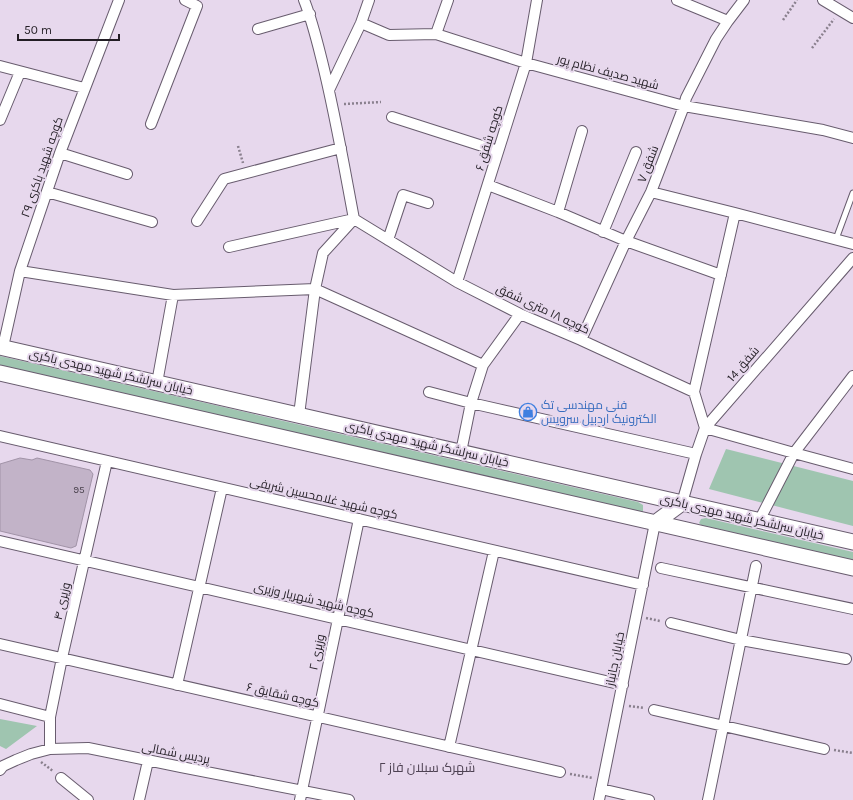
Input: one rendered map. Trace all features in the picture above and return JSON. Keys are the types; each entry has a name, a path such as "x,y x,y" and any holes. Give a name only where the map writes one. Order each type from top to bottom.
{"main road":[{"name":"خیابان سرلشکر شهید مهدی باکری","path":"2,347 853,542"},
{"name":"خیابان سرلشکر شهید مهدی باکری","path":"0,373 853,568"},
{"path":"655,523 682,503"}],"street":[{"name":"کوچه شهید باکری ۲۹","path":"2,347 4,321 20,271 60,153 119,0"},
{"path":"151,124 196,6 185,0"},
{"path":"304,0 310,14 329,90 354,219"},
{"path":"329,90 361,23 369,0"},
{"path":"436,34 448,0"},
{"name":"کوچه شفق ۶","path":"457,282 526,63 537,0"},
{"path":"677,0 728,21"},
{"name":"شفق ۷","path":"580,340 626,241 651,192 686,98 716,39 744,0"},
{"path":"823,0 853,18"},
{"path":"258,29 310,14"},
{"name":"شهید صدیف نظام پور","path":"361,23 389,35 436,34 526,63 684,106 823,130 853,138"},
{"path":"0,66 84,88"},
{"path":"0,120 20,72"},
{"path":"392,117 498,152"},
{"path":"558,212 582,131"},
{"path":"197,221 224,179 341,148"},
{"path":"603,232 636,152"},
{"path":"60,153 127,174"},
{"path":"488,185 558,212 626,241 721,275"},
{"path":"48,192 152,222"},
{"path":"651,192 853,244"},
{"path":"388,240 403,195 428,203"},
{"path":"736,213 694,392 705,428 853,469"},
{"path":"229,247 354,219"},
{"path":"299,415 315,289 323,253 354,219"},
{"name":"کوچه ۱۸ متری شفق","path":"354,219 457,282 520,314 694,392"},
{"name":"شفق 14","path":"682,503 705,428 853,258"},
{"path":"20,271 174,295 315,289 483,365"},
{"path":"158,383 174,295"},
{"path":"461,452 471,403 483,365 520,314"},
{"path":"760,521 794,453 853,376"},
{"path":"429,392 471,403 696,454"},
{"name":"کوچه شهید غلامحسین شریفی","path":"0,436 642,585"},
{"name":"وزیری ۴","path":"50,749 50,717 107,461"},
{"path":"177,684 222,488"},
{"name":"وزیری ۲","path":"300,795 359,519"},
{"name":"خیابان جانباز","path":"599,800 655,523"},
{"name":"کوچه شهید شهریار وزیری","path":"0,541 623,685"},
{"path":"448,747 494,551"},
{"path":"708,800 756,566"},
{"path":"661,568 853,609"},
{"path":"671,623 741,640 846,659"},
{"name":"کوچه شقایق ۶","path":"0,644 560,772"},
{"path":"0,704 50,717"},
{"path":"654,710 824,749"},
{"name":"پردیس شمالی","path":"1,767 31,754 50,749 88,748 300,795 349,800"},
{"path":"139,800 148,761"},
{"path":"61,778 88,800"},
{"path":"602,785 649,800"}],"lane":[{"path":"836,239 853,193"}],"path":[{"path":"783,20 797,0"},
{"path":"812,48 840,11"},
{"path":"332,105 381,102"},
{"path":"238,146 246,173"},
{"path":"636,616 671,623"},
{"path":"619,704 654,710"},
{"path":"824,749 853,753"},
{"path":"31,754 61,778"},
{"path":"560,772 602,785"}],"green space":[{"path":"0,356 638,502 643,505 643,512 0,365"},
{"path":"726,449 853,481 853,526 709,489"},
{"path":"706,518 853,552 853,560 701,525 699,523 701,519"},
{"path":"0,719 37,726 6,749 0,746"}],"building":[{"path":"20,458 32,460 37,458 90,470 93,474 76,546 71,548 0,531 0,464"}],"place":[{"name":"فنی مهندسی تک الکترونیک اردبیل سرویس","path":"528,412"}],"district":[{"name":"شهرک سبلان فاز ۲","path":"427,767"}]}
